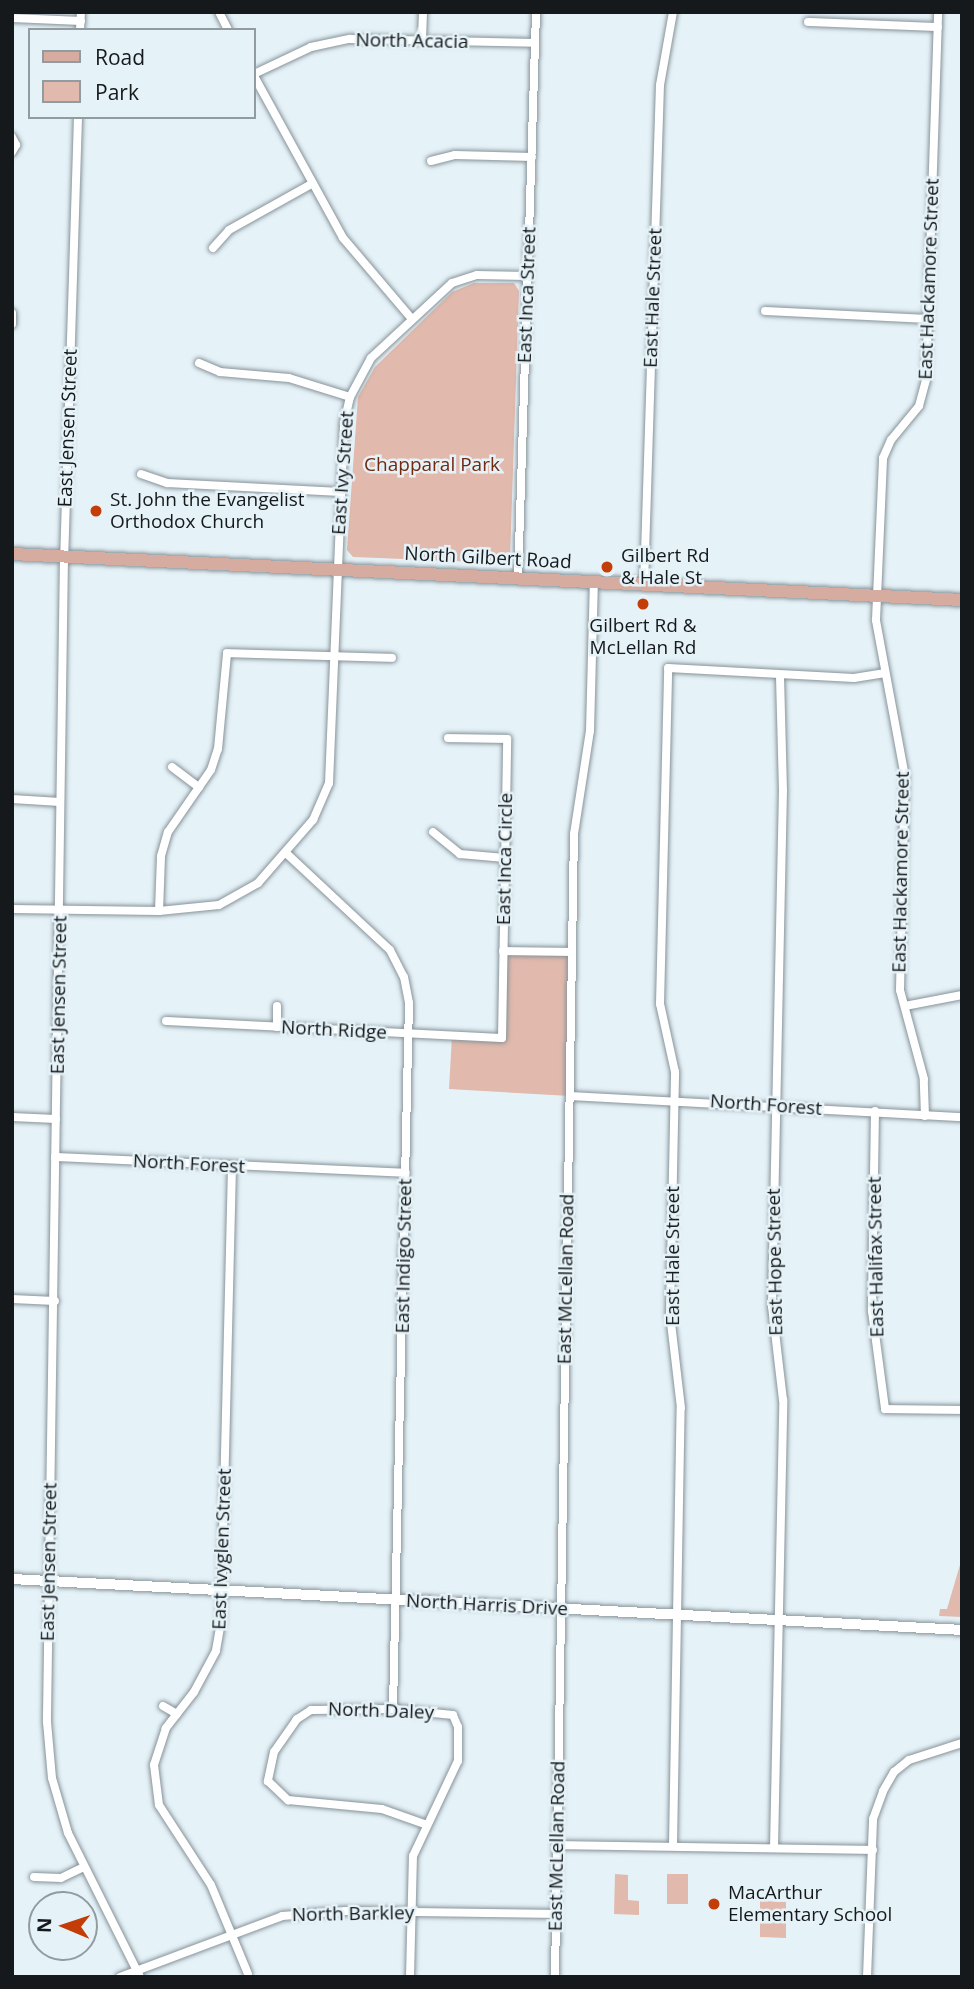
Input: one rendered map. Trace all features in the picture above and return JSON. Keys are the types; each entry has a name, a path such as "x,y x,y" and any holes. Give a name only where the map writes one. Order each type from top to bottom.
{"main road":[{"name":"North Gilbert Road","path":"12,554 962,600"}],"street":[{"path":"219,12 227,28"},
{"path":"422,40 423,12"},
{"name":"East Inca Street","path":"518,579 536,12"},
{"name":"East Hale Street","path":"644,585 660,88 673,12"},
{"name":"East Hackamore Street","path":"925,1115 923,1079 900,977 905,777 876,628 883,457 923,397 929,319 939,12"},
{"path":"12,18 81,21"},
{"path":"808,22 938,27"},
{"name":"North Acacia","path":"256,74 323,43 364,38 535,43"},
{"path":"256,79 353,253 412,319"},
{"name":"East Jensen Street","path":"78,119 64,557 55,1301 48,1580 50,1758 68,1833 139,1974"},
{"path":"12,137 16,145 12,152"},
{"path":"431,161 454,155 532,157"},
{"path":"213,248 229,230 313,183"},
{"name":"East Ivy Street","path":"12,909 193,910 239,897 286,853 313,820 329,783 341,492 349,397 371,358 459,279 486,274 527,276"},
{"path":"765,312 929,319"},
{"path":"12,313 12,324"},
{"path":"199,363 220,372 289,377 349,397"},
{"path":"141,474 167,483 341,492"},
{"name":"East McLellan Road","path":"555,1977 574,834 590,731 594,582"},
{"path":"159,911 161,856 168,832 199,787 218,749 222,666 227,653 392,658"},
{"name":"East Hale Street","path":"673,1845 681,1408 670,1315 676,1099 660,1004 668,668 780,676"},
{"path":"780,676 855,678 884,673"},
{"name":"East Hope Street","path":"774,1848 783,1400 772,1306 783,791 780,676"},
{"name":"East Inca Circle","path":"448,738 507,739 502,1038"},
{"path":"172,766 199,787"},
{"path":"12,799 60,802"},
{"path":"433,832 460,854 505,858"},
{"name":"East Indigo Street","path":"286,853 390,950 404,977 410,1035 393,1709"},
{"path":"503,951 572,952"},
{"path":"905,1006 962,995"},
{"path":"277,1006 277,1027"},
{"name":"North Ridge","path":"166,1021 502,1038"},
{"name":"North Forest","path":"570,1096 676,1099 962,1117"},
{"name":"East Halifax Street","path":"876,1111 872,1311 885,1409 962,1410"},
{"path":"12,1117 56,1119"},
{"name":"North Forest","path":"55,1157 406,1173"},
{"name":"East Ivyglen Street","path":"232,1167 222,1591 216,1651 156,1749 159,1805 211,1885 248,1974"},
{"path":"12,1299 55,1301"},
{"name":"North Harris Drive","path":"12,1579 962,1630"},
{"path":"163,1706 177,1714"},
{"name":"North Daley","path":"393,1709 453,1715 458,1727 458,1761 426,1825 382,1809 288,1800 268,1781 274,1752 297,1720 311,1710 393,1709"},
{"path":"867,1977 873,1819 894,1772 909,1759 962,1743"},
{"path":"410,1977 413,1856 426,1825"},
{"path":"557,1845 873,1850"},
{"path":"34,1877 61,1878 84,1867"},
{"name":"North Barkley","path":"120,1977 139,1974 282,1916 310,1912 555,1914"}],"green space":[{"name":"Chapparal Park","path":"474,283 514,283 519,291 510,558 504,563 353,557 347,550 358,397 375,367 452,292"},
{"path":"503,951 572,952 570,1096 449,1089 452,1036 502,1037"},
{"path":"962,1558 962,1617 939,1616 940,1609 947,1609"},
{"path":"615,1874 628,1875 628,1900 639,1901 639,1915 614,1914"},
{"path":"667,1874 688,1874 688,1904 667,1904"},
{"path":"760,1901 786,1902 786,1919 760,1918"},
{"path":"760,1920 786,1921 786,1938 760,1937"}],"place":[{"name":"St. John the Evangelist Orthodox Church","path":"96,511"},
{"name":"Gilbert Rd & Hale St","path":"607,567"},
{"name":"Gilbert Rd & McLellan Rd","path":"643,604"},
{"name":"MacArthur Elementary School","path":"714,1904"}]}
